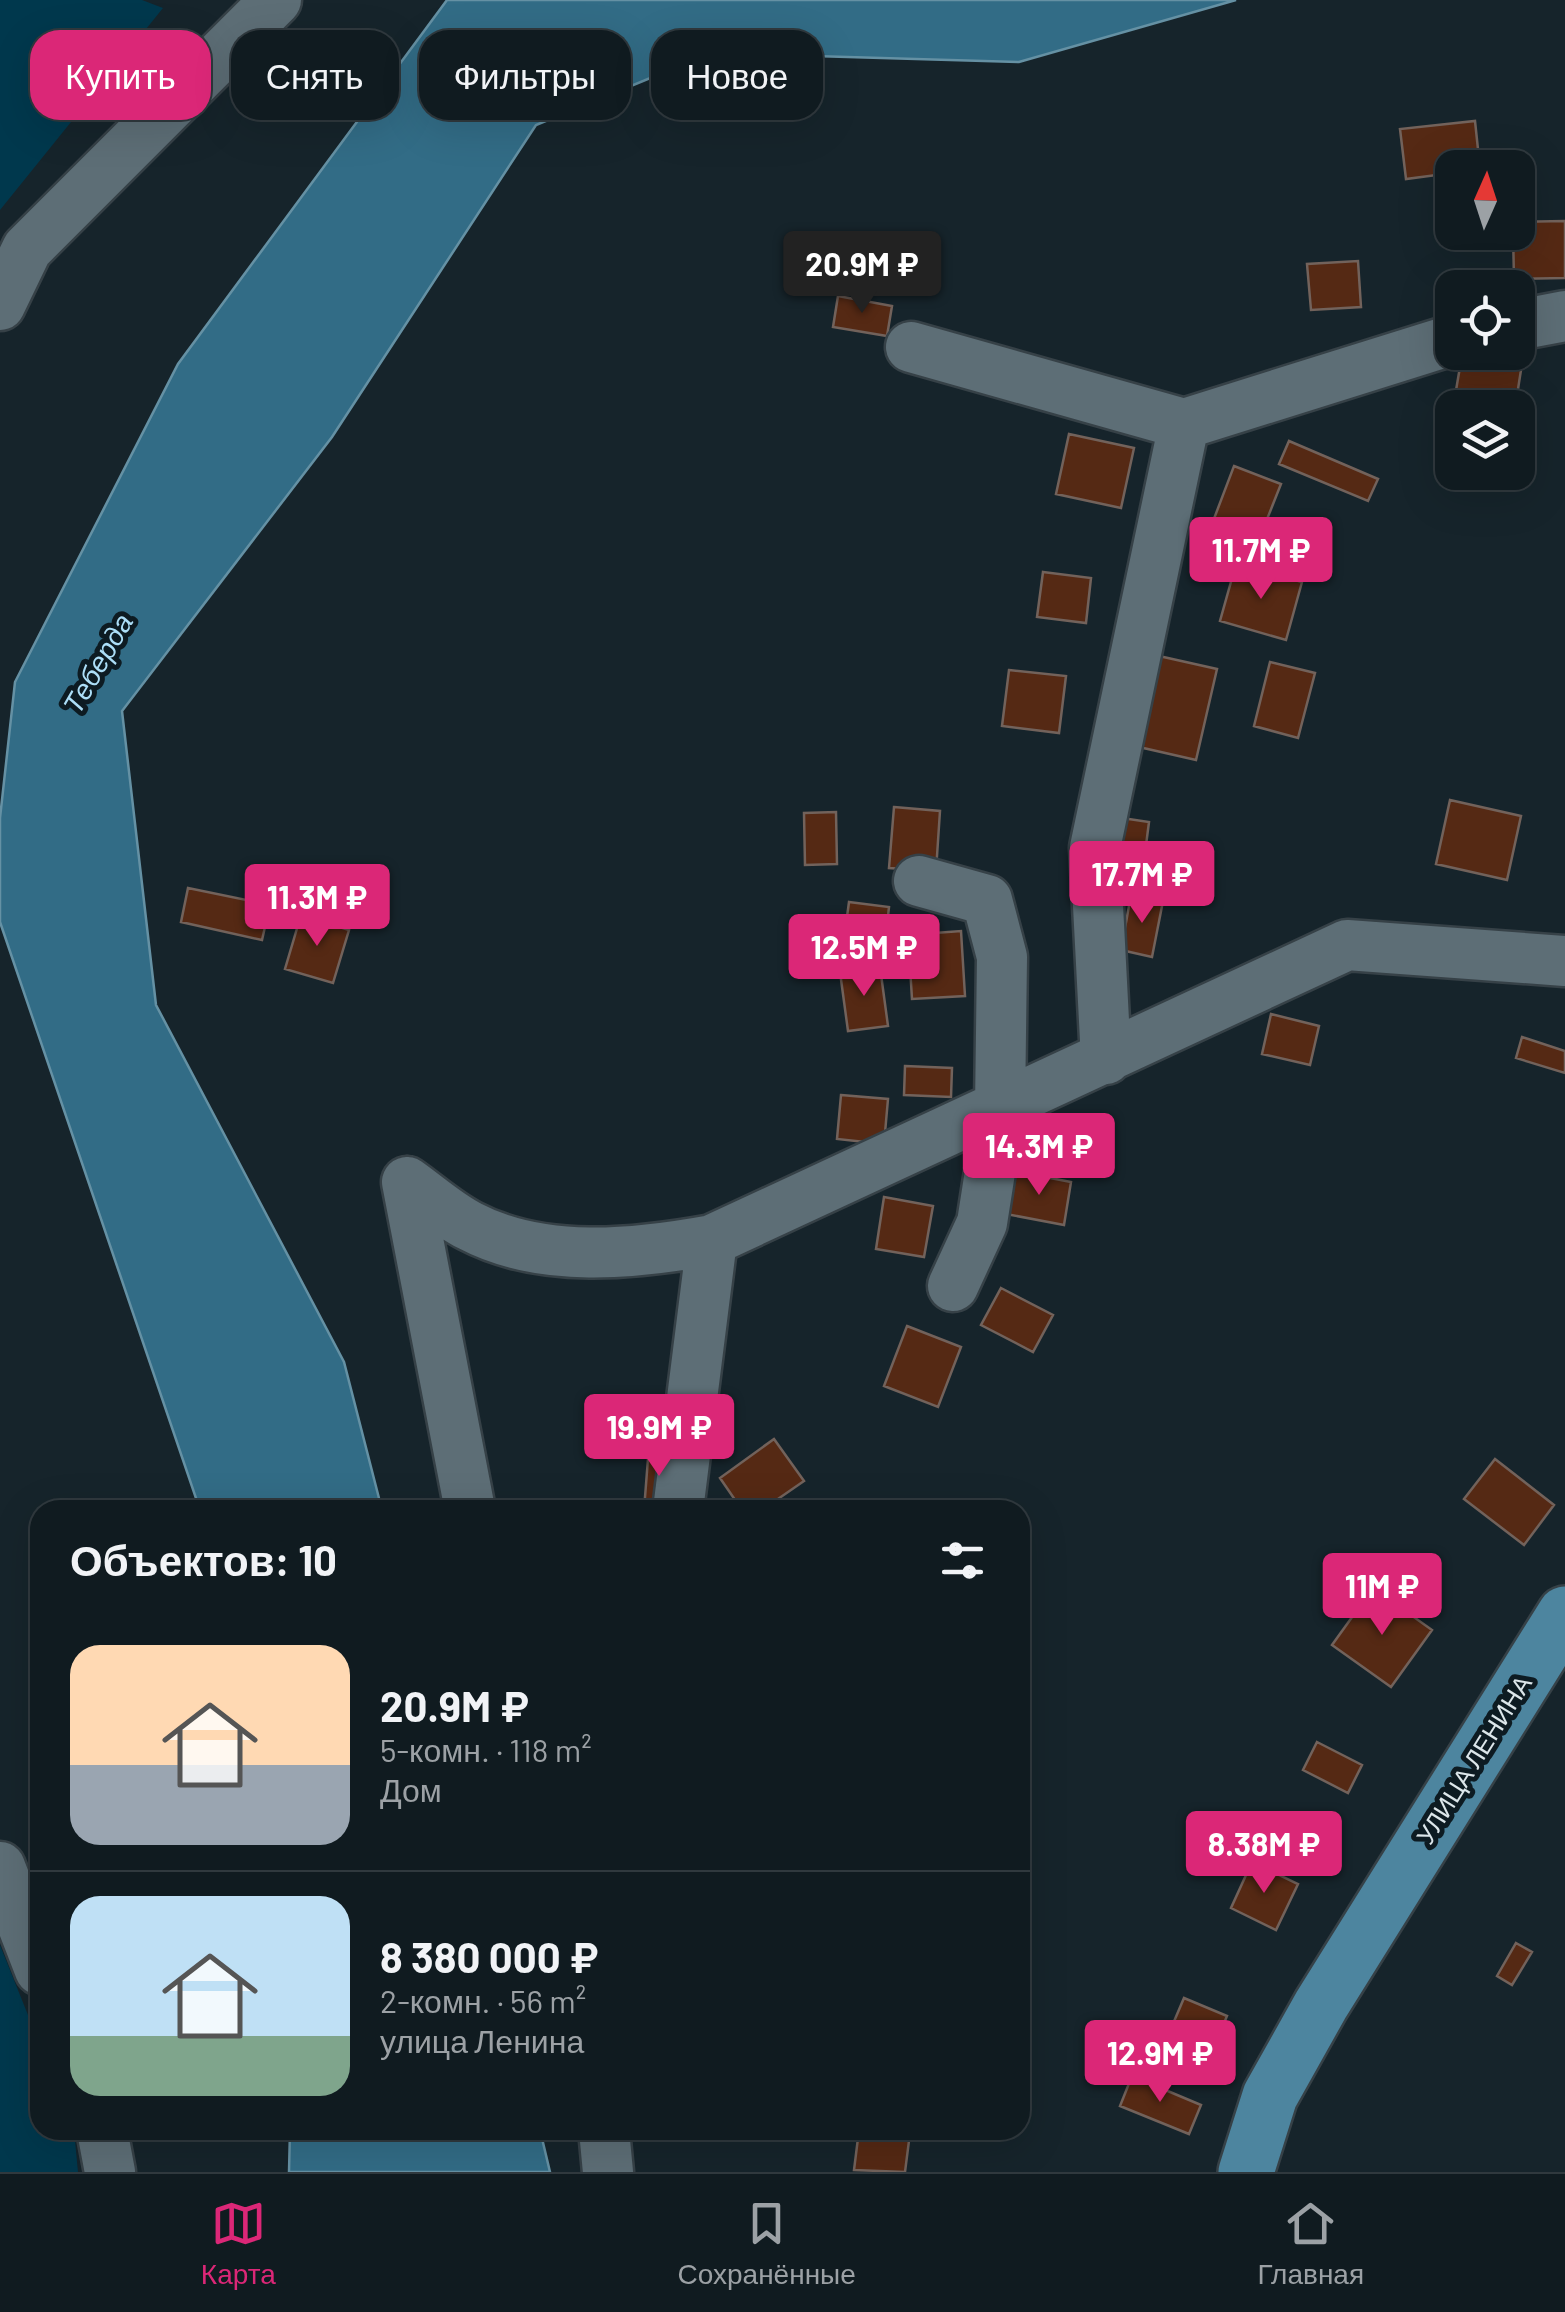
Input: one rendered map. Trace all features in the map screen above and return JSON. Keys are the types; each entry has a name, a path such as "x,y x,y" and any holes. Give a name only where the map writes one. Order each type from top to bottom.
{"main road":[{"name":"УЛИЦА ЛЕНИНА","path":"1246,2172 1270,2096 1321,2005 1565,1614"}],"street":[{"path":"0,305 27,249 276,0"},
{"path":"1535,322 1565,316"},
{"path":"911,347 1184,424 1435,345"},
{"path":"1106,1059 1095,848 1184,424"},
{"path":"919,881 988,900 1002,958 1000,1108 982,1223 952,1286"},
{"path":"468,1500 407,1182 471,1227 559,1253 658,1250 712,1240 1347,946 1565,961"},
{"path":"679,1500 712,1240"},
{"path":"0,1867 30,1944"},
{"path":"104,2140 110,2172"},
{"path":"605,2140 608,2172"}],"shaded area":[{"path":"0,0 142,0 163,8 145,30 30,30 30,120 73,120 0,210"},
{"path":"0,1945 30,2020 30,2140 75,2140 78,2172 0,2172"}],"water":[{"path":"447,0 1236,0 1019,62 823,56 823,30 651,30 651,78 631,86 631,30 425,30"},
{"name":"Теберда","path":"419,38 419,120 548,120 536,125 332,437 122,711 156,1005 344,1362 379,1500 197,1500 0,922 0,818 15,682 178,364 358,120 399,120 399,65"},
{"path":"290,2140 542,2140 550,2172 289,2172"}],"building":[{"path":"1475,121 1478,150 1435,150 1435,175 1406,179 1400,129"},
{"path":"1565,221 1565,278 1535,279 1535,270 1514,270 1513,250 1535,250 1535,222"},
{"path":"1358,261 1361,307 1311,310 1307,264"},
{"path":"838,296 892,306 887,336 833,327"},
{"path":"1459,370 1521,370 1518,390 1456,390"},
{"path":"1069,434 1134,448 1121,508 1056,494"},
{"path":"1289,441 1378,479 1368,501 1279,464"},
{"path":"1234,466 1281,484 1258,542 1212,524"},
{"path":"1236,564 1302,582 1286,640 1220,621"},
{"path":"1043,572 1091,578 1086,623 1037,617"},
{"path":"1159,656 1217,669 1196,760 1139,747"},
{"path":"1270,662 1315,673 1298,738 1254,726"},
{"path":"1009,670 1066,676 1059,733 1002,726"},
{"path":"1450,800 1521,816 1507,880 1436,864"},
{"path":"894,807 940,811 936,871 889,868"},
{"path":"836,812 837,864 805,865 804,813"},
{"path":"1122,818 1149,822 1141,884 1114,881"},
{"path":"188,888 270,905 262,940 181,922"},
{"path":"1131,895 1163,901 1152,957 1121,950"},
{"path":"849,902 889,907 885,943 844,939"},
{"path":"301,915 349,930 333,983 285,969"},
{"path":"961,931 965,996 912,999 908,935"},
{"path":"880,967 888,1026 848,1031 840,972"},
{"path":"1271,1014 1319,1026 1310,1065 1262,1054"},
{"path":"1522,1037 1565,1051 1565,1073 1516,1058"},
{"path":"905,1066 952,1068 951,1097 904,1095"},
{"path":"841,1095 888,1099 884,1144 837,1139"},
{"path":"1014,1171 1071,1182 1064,1225 1006,1214"},
{"path":"884,1197 933,1206 924,1257 876,1249"},
{"path":"1001,1288 1053,1315 1033,1352 981,1325"},
{"path":"907,1326 961,1347 938,1407 884,1386"},
{"path":"774,1439 804,1481 776,1500 735,1500 720,1478"},
{"path":"649,1446 674,1449 670,1500 645,1500"},
{"path":"1495,1459 1554,1505 1524,1545 1464,1499"},
{"path":"1373,1588 1432,1630 1391,1687 1332,1645"},
{"path":"1317,1742 1362,1765 1348,1793 1303,1770"},
{"path":"1252,1862 1298,1884 1276,1930 1231,1908"},
{"path":"1516,1943 1532,1952 1512,1985 1497,1976"},
{"path":"1184,1998 1227,2016 1204,2071 1161,2052"},
{"path":"1132,2076 1201,2105 1189,2134 1120,2106"},
{"path":"858,2140 909,2140 905,2172 854,2170"}]}
